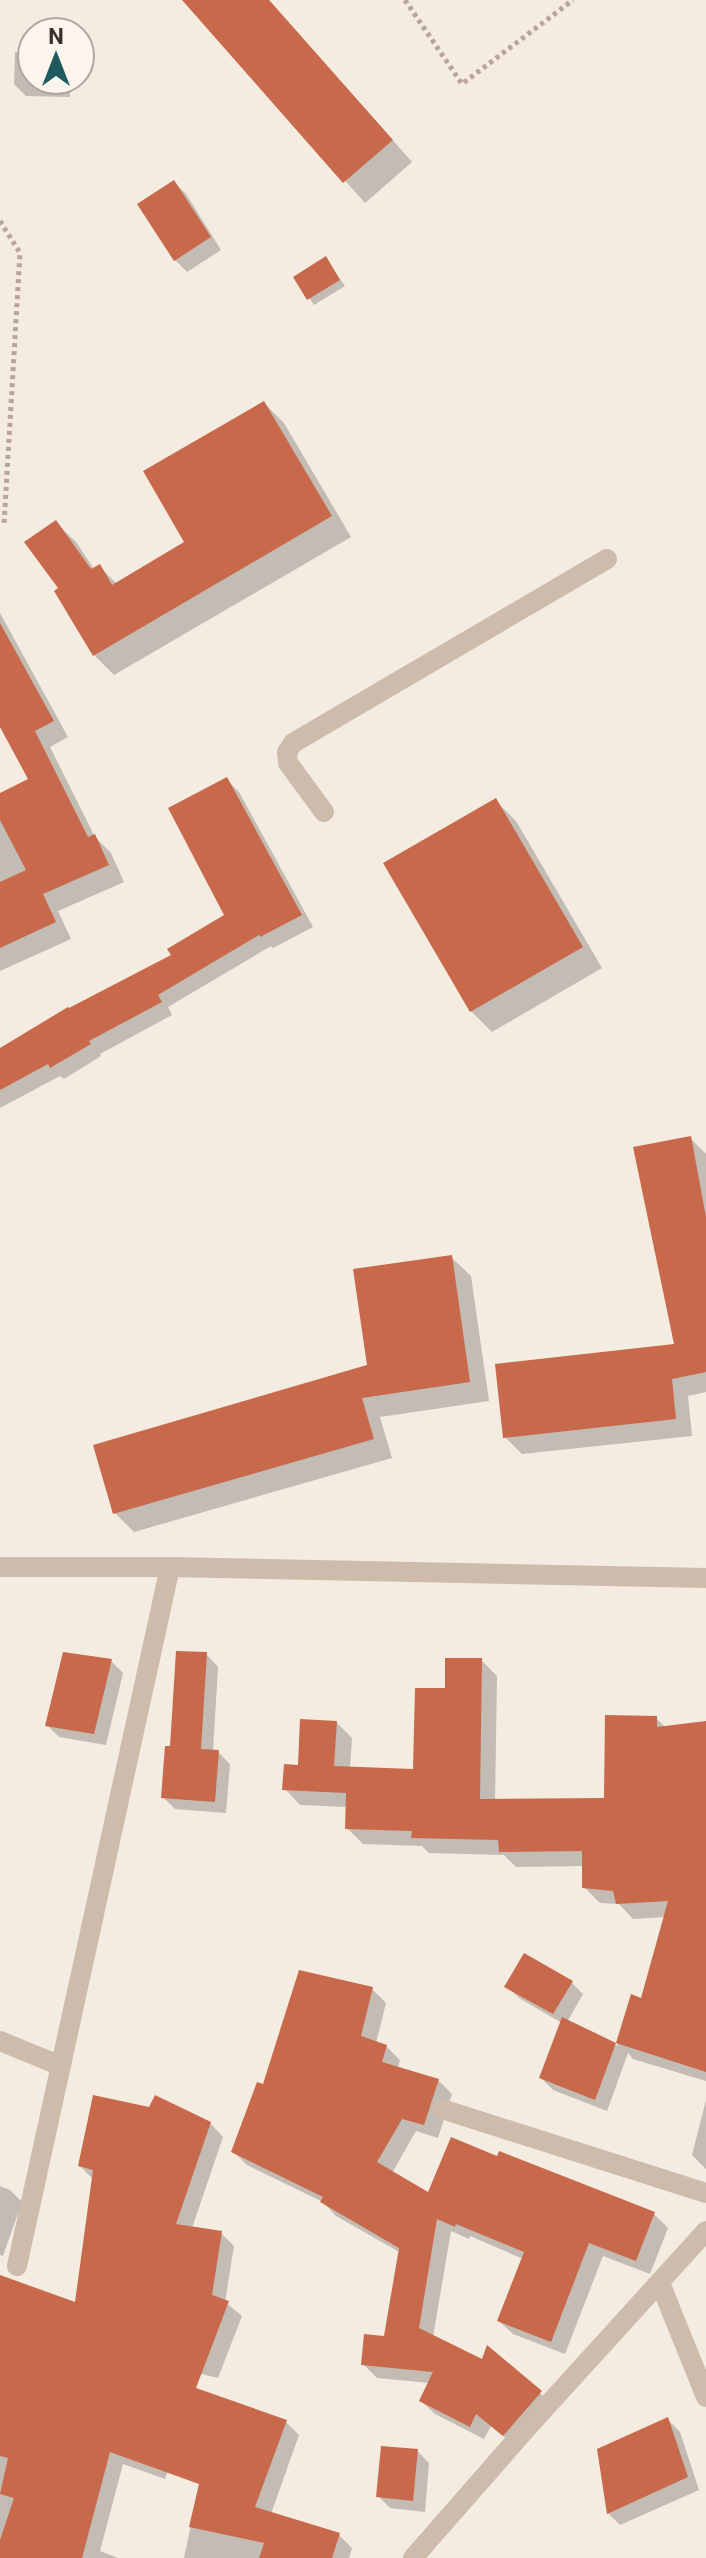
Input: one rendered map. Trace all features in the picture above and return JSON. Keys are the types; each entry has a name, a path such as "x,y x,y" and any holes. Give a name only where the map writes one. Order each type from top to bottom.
{"street":[{"path":"324,812 288,763 287,752 293,743 607,559"},
{"path":"0,1567 170,1567 706,1578"},
{"path":"17,2266 170,1567"},
{"path":"0,2041 61,2066"},
{"path":"442,2109 706,2193"},
{"path":"413,2558 706,2231"},
{"path":"660,2283 706,2397"}],"path":[{"path":"405,0 462,84 573,0"},
{"path":"0,221 20,253 4,524"}],"building":[{"path":"182,0 269,0 393,140 343,183"},
{"path":"174,180 211,237 174,261 137,204"},
{"path":"326,256 340,280 307,300 293,277"},
{"path":"264,401 332,516 93,656 54,591 58,588 24,542 56,520 91,569 100,564 112,585 184,542 143,471"},
{"path":"0,623 54,721 35,731 88,837 95,834 109,865 43,894 56,922 0,948 0,882 26,870 0,820 0,793 28,779 0,727"},
{"path":"227,777 302,915 259,935 158,995 162,1002 89,1041 91,1044 50,1068 48,1064 0,1090 0,1048 68,1007 171,955 167,949 224,915 168,808"},
{"path":"496,798 583,947 470,1012 383,863"},
{"path":"691,1136 706,1217 706,1372 672,1379 676,1419 503,1438 495,1364 674,1344 633,1147"},
{"path":"452,1255 470,1382 362,1398 374,1439 113,1514 93,1445 367,1365 353,1269"},
{"path":"176,1651 207,1652 201,1749 219,1750 215,1802 161,1798 165,1746 170,1746"},
{"path":"63,1652 112,1659 94,1734 45,1726"},
{"path":"445,1658 482,1658 480,1799 604,1798 605,1715 657,1716 657,1727 706,1721 706,2072 616,2043 631,1994 641,1998 668,1901 616,1904 613,1891 582,1888 582,1851 499,1852 498,1840 411,1838 412,1831 345,1829 346,1793 282,1790 284,1764 298,1765 300,1719 337,1721 334,1766 413,1769 415,1688 445,1688"},
{"path":"524,1953 573,1981 553,2014 504,1987"},
{"path":"299,1970 373,1987 361,2036 387,2045 382,2062 439,2079 424,2125 402,2119 377,2162 428,2192 451,2137 497,2156 499,2151 655,2212 636,2261 589,2243 551,2342 497,2321 524,2252 437,2219 419,2328 482,2359 487,2345 542,2391 503,2436 476,2414 470,2427 419,2401 433,2372 361,2365 364,2334 384,2336 399,2248 320,2202 323,2197 231,2152 257,2082 263,2084"},
{"path":"562,2017 616,2043 595,2100 539,2078"},
{"path":"93,2095 149,2107 155,2095 211,2122 176,2224 222,2231 212,2295 229,2301 196,2388 287,2420 255,2507 340,2533 332,2558 259,2558 264,2543 189,2527 199,2484 110,2452 82,2558 0,2558 0,2540 14,2498 0,2494 8,2458 0,2456 0,2275 75,2302 93,2170 78,2166"},
{"path":"668,2417 688,2477 607,2514 597,2449"},
{"path":"381,2446 418,2449 413,2501 376,2497"}]}
